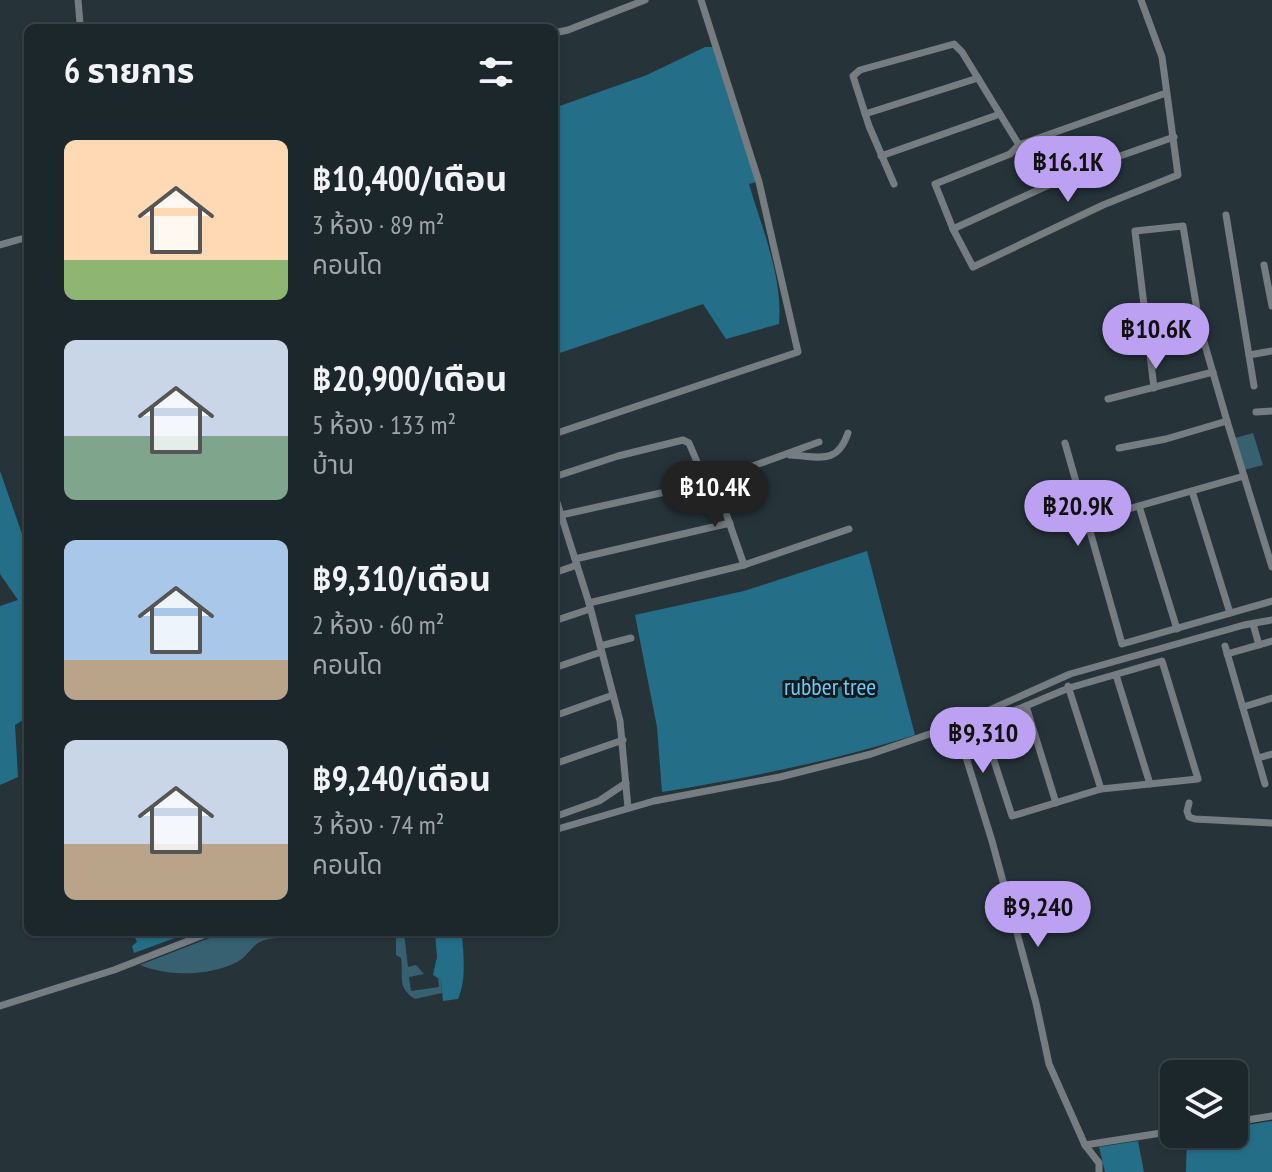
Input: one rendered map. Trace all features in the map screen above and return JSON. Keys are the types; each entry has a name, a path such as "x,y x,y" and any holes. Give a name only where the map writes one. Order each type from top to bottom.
{"street":[{"path":"78,0 80,23"},
{"path":"558,32 645,0"},
{"path":"558,433 798,352 759,182 701,0"},
{"path":"1141,0 1160,48 1178,175 1103,205 973,267 935,184 1010,154 1019,145 1166,93"},
{"path":"894,184 853,76 860,70 954,44 1019,145"},
{"path":"865,114 978,78"},
{"path":"881,156 1000,114"},
{"path":"953,229 1086,168 1174,137"},
{"path":"1226,215 1254,386"},
{"path":"1154,388 1135,231 1183,226 1200,328 1272,567"},
{"path":"0,245 24,238"},
{"path":"1264,265 1272,306"},
{"path":"1249,355 1272,351"},
{"path":"1108,399 1213,372"},
{"path":"1256,412 1272,411"},
{"path":"1119,448 1166,439 1227,421"},
{"path":"784,454 834,455 843,446 848,433"},
{"path":"558,476 618,456 683,440 691,447 730,523 744,565"},
{"path":"628,808 623,740 613,695 590,606 559,520 709,482 819,442"},
{"path":"1065,443 1122,644 1272,601"},
{"path":"1086,521 1244,476"},
{"path":"1192,491 1230,613"},
{"path":"1139,506 1177,629"},
{"path":"558,571 576,562 730,523"},
{"path":"558,619 590,606 744,565 849,529"},
{"path":"558,829 654,801 780,777 871,754 956,725 1065,676 1272,620"},
{"path":"1253,624 1259,645"},
{"path":"558,666 631,638"},
{"path":"1265,784 1226,650 1272,641"},
{"path":"1162,661 1198,779 1101,789 1012,816 982,724 1069,688 1162,661"},
{"path":"1116,675 1150,784"},
{"path":"1065,676 1101,789"},
{"path":"558,715 613,695"},
{"path":"1243,707 1272,698"},
{"path":"1026,706 1056,803"},
{"path":"956,725 1032,989 1049,1064 1085,1145 1099,1163 1099,1172"},
{"path":"558,763 623,740"},
{"path":"1258,758 1272,754"},
{"path":"558,816 599,801 626,783"},
{"path":"1189,803 1189,817 1195,819 1272,823"},
{"path":"0,1006 114,970 201,936"},
{"path":"1248,1120 1272,1116"},
{"path":"1085,1145 1160,1133"}],"shaded area":[{"path":"1253,433 1263,465 1244,470 1235,438"},
{"path":"215,936 291,936 260,942 240,960 214,970 176,973 140,965"},
{"path":"396,936 404,936 408,967 416,965 424,974 409,977 411,991 439,987 438,978 442,993 415,999 409,995 402,981 401,958 396,955"}],"green space":[{"path":"705,47 719,47 756,182 749,184 775,271 779,324 726,339 703,304 558,354 558,107 647,75"},
{"path":"0,471 24,540 24,719 15,725 18,777 0,785 0,606 18,600 0,574"},
{"name":"rubber tree","path":"867,551 915,735 790,768 662,792 657,727 635,615 744,591"},
{"path":"135,936 180,936 134,953 132,946 137,942"},
{"path":"435,936 462,936 463,975 458,999 443,1001 441,980 433,975 437,957"},
{"path":"1272,1121 1272,1172 1186,1172 1187,1148 1248,1148 1248,1125"},
{"path":"1138,1141 1144,1172 1105,1172 1099,1147"}]}
